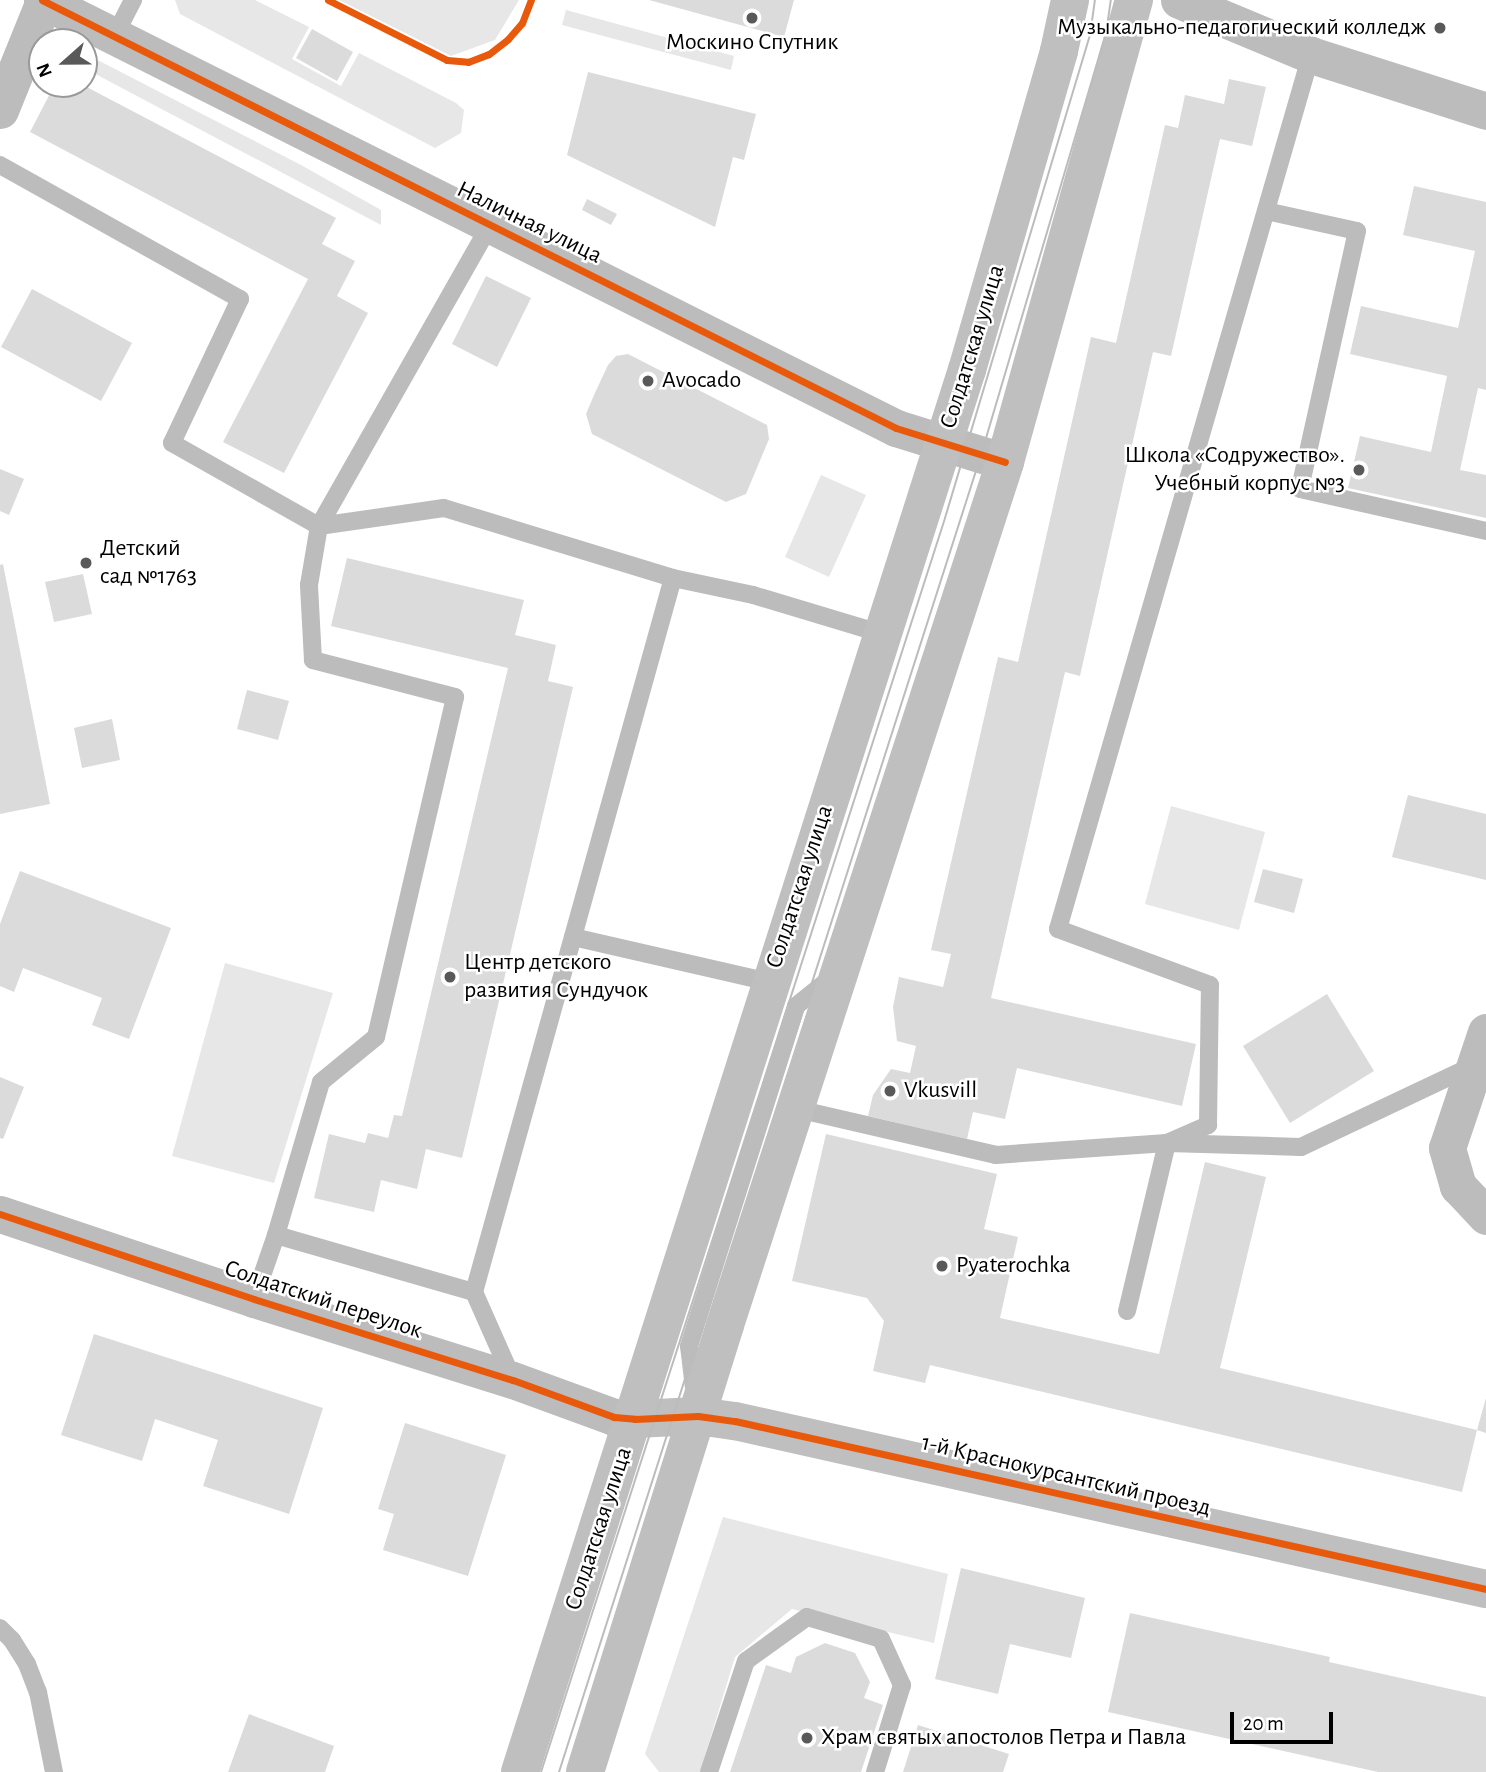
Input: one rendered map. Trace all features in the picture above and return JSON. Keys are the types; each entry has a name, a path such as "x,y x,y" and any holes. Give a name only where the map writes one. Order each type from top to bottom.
{"main road":[{"name":"Солдатская улица","path":"520,1772 635,1419 769,982 944,444 1059,51 1070,0"},
{"path":"585,1772 1005,462 1134,0"},
{"name":"1-й Краснокурсантский проезд","path":"635,1419 698,1416 748,1424 1486,1589"}],"street":[{"path":"1179,0 1311,55 1486,111"},
{"name":"Наличная улица","path":"43,1 895,428 1005,462"},
{"path":"0,110 43,1"},
{"path":"1481,1048 1447,1148 1458,1186 1486,1216"},
{"name":"Солдатский переулок","path":"0,1213 254,1299 513,1380 614,1417 635,1419"}],"lane":[{"path":"114,37 133,0"},
{"path":"1167,1143 1208,1125 1210,985 1058,929 1311,55"},
{"path":"0,165 240,299 172,443 319,526 444,508 673,578 753,595 883,634"},
{"path":"1266,211 1357,231 1300,489 1486,531"},
{"path":"254,1299 276,1235 321,1082 376,1037 455,697 313,660 309,585 319,526 489,225"},
{"path":"513,1380 474,1292 673,578"},
{"path":"573,937 769,982"},
{"path":"698,1416 688,1346 796,1006 842,969"},
{"path":"797,1109 996,1155 1167,1143 1301,1147 1481,1048"},
{"path":"1126,1311 1167,1143"},
{"path":"276,1235 474,1292"},
{"path":"709,1772 746,1661 807,1617 881,1639 902,1685 876,1772"},
{"path":"0,1628 12,1640 27,1664 38,1692 54,1772"}],"shaded area":[{"path":"175,0 255,0 309,27 292,59 341,86 359,53 456,103 464,110 461,133 435,148 180,14"},
{"path":"339,0 519,0 495,40 451,56"},
{"path":"566,10 734,56 731,70 562,25"},
{"path":"98,60 301,165 381,210 381,225 98,75"},
{"path":"821,475 866,495 829,577 785,557"},
{"path":"1171,806 1265,832 1239,930 1145,904"},
{"path":"225,963 333,993 274,1183 172,1156"},
{"path":"723,1517 948,1574 934,1643 792,1609 735,1657 700,1772 659,1772 645,1754"}],"building":[{"name":"Москино Спутник","path":"649,0 794,0 784,37"},
{"path":"312,29 353,52 337,81 296,58"},
{"path":"588,72 756,114 744,160 733,157 715,227 567,155"},
{"path":"1229,79 1266,87 1252,146 1220,139 1171,356 1153,352 1080,676 1065,672 991,998 1196,1044 1182,1106 1017,1068 1005,1119 973,1112 967,1139 868,1116 873,1095 891,1069 910,1073 916,1046 897,1041 893,1007 899,977 943,987 951,954 931,950 998,657 1018,662 1091,337 1116,343 1165,125 1178,128 1185,95 1224,104"},
{"path":"98,93 336,218 322,244 355,261 337,296 368,313 284,473 223,442 308,279 30,132 48,98 98,98"},
{"path":"1414,186 1486,202 1486,390 1478,388 1460,470 1486,475 1486,518 1348,488 1360,436 1431,452 1447,376 1350,354 1361,306 1458,328 1475,251 1403,235"},
{"path":"587,199 617,214 611,225 582,210"},
{"path":"486,276 531,298 497,367 452,344"},
{"path":"32,289 132,343 101,401 1,347"},
{"path":"628,354 767,425 769,439 746,494 726,502 592,434 586,414 594,395 608,365 616,356"},
{"path":"0,469 24,479 9,515 0,511"},
{"path":"347,558 524,600 515,635 556,645 548,681 573,687 462,1158 426,1149 417,1189 381,1180 374,1212 314,1198 329,1134 365,1143 368,1133 388,1138 394,1115 402,1116 508,668 331,626"},
{"path":"3,564 50,804 0,814 0,565"},
{"path":"83,574 92,614 54,622 45,582"},
{"path":"247,690 289,701 278,740 237,729"},
{"path":"112,719 120,760 82,768 74,728"},
{"path":"1408,795 1486,814 1486,880 1392,857"},
{"path":"1263,869 1303,879 1294,913 1254,902"},
{"path":"20,871 171,928 129,1039 92,1025 102,998 23,968 14,992 0,986 0,924"},
{"path":"1327,994 1374,1071 1290,1123 1243,1046"},
{"path":"0,1077 24,1087 3,1139 0,1138"},
{"path":"826,1134 997,1174 984,1229 1018,1237 1000,1318 1159,1354 1205,1162 1266,1177 1220,1368 1477,1430 1462,1492 930,1365 925,1383 873,1371 884,1321 867,1298 792,1281"},
{"path":"94,1334 323,1408 289,1514 203,1486 218,1440 155,1419 142,1461 61,1435"},
{"path":"1486,1398 1486,1433 1477,1430"},
{"path":"405,1423 506,1455 468,1576 383,1550 394,1514 378,1509"},
{"path":"961,1568 1085,1598 1071,1658 1010,1644 998,1694 935,1679"},
{"path":"1130,1613 1330,1657 1329,1662 1486,1697 1486,1772 1378,1772 1108,1712"},
{"name":"Храм святых апостолов Петра и Павла","path":"825,1643 855,1653 870,1682 864,1698 883,1705 861,1772 730,1772 766,1665 791,1673 796,1657"},
{"path":"249,1714 334,1746 325,1772 228,1772"},
{"path":"918,1725 1009,1754 1003,1772 903,1772"}],"tram line":[{"path":"541,1772 945,518 1090,35 1095,0"},
{"path":"559,1772 981,455 1106,34 1111,0"}],"cycle path":[{"path":"42,0 896,428 1005,462"},
{"path":"328,0 447,60 468,62 489,54 508,39 522,23 531,0"},
{"path":"0,1214 254,1299 513,1380 614,1417 635,1419 698,1416 735,1421 1486,1589"}],"place":[{"name":"Москино Спутник","path":"752,18"},
{"name":"Музыкально-педагогический колледж","path":"1440,28"},
{"name":"Avocado","path":"648,381"},
{"name":"Школа «Содружество». Учебный корпус №3","path":"1359,470"},
{"name":"Детский сад №1763","path":"86,563"},
{"name":"Центр детского развития Сундучок","path":"450,977"},
{"name":"Vkusvill","path":"890,1091"},
{"name":"Pyaterochka","path":"942,1266"},
{"name":"Храм святых апостолов Петра и Павла","path":"807,1738"}]}
